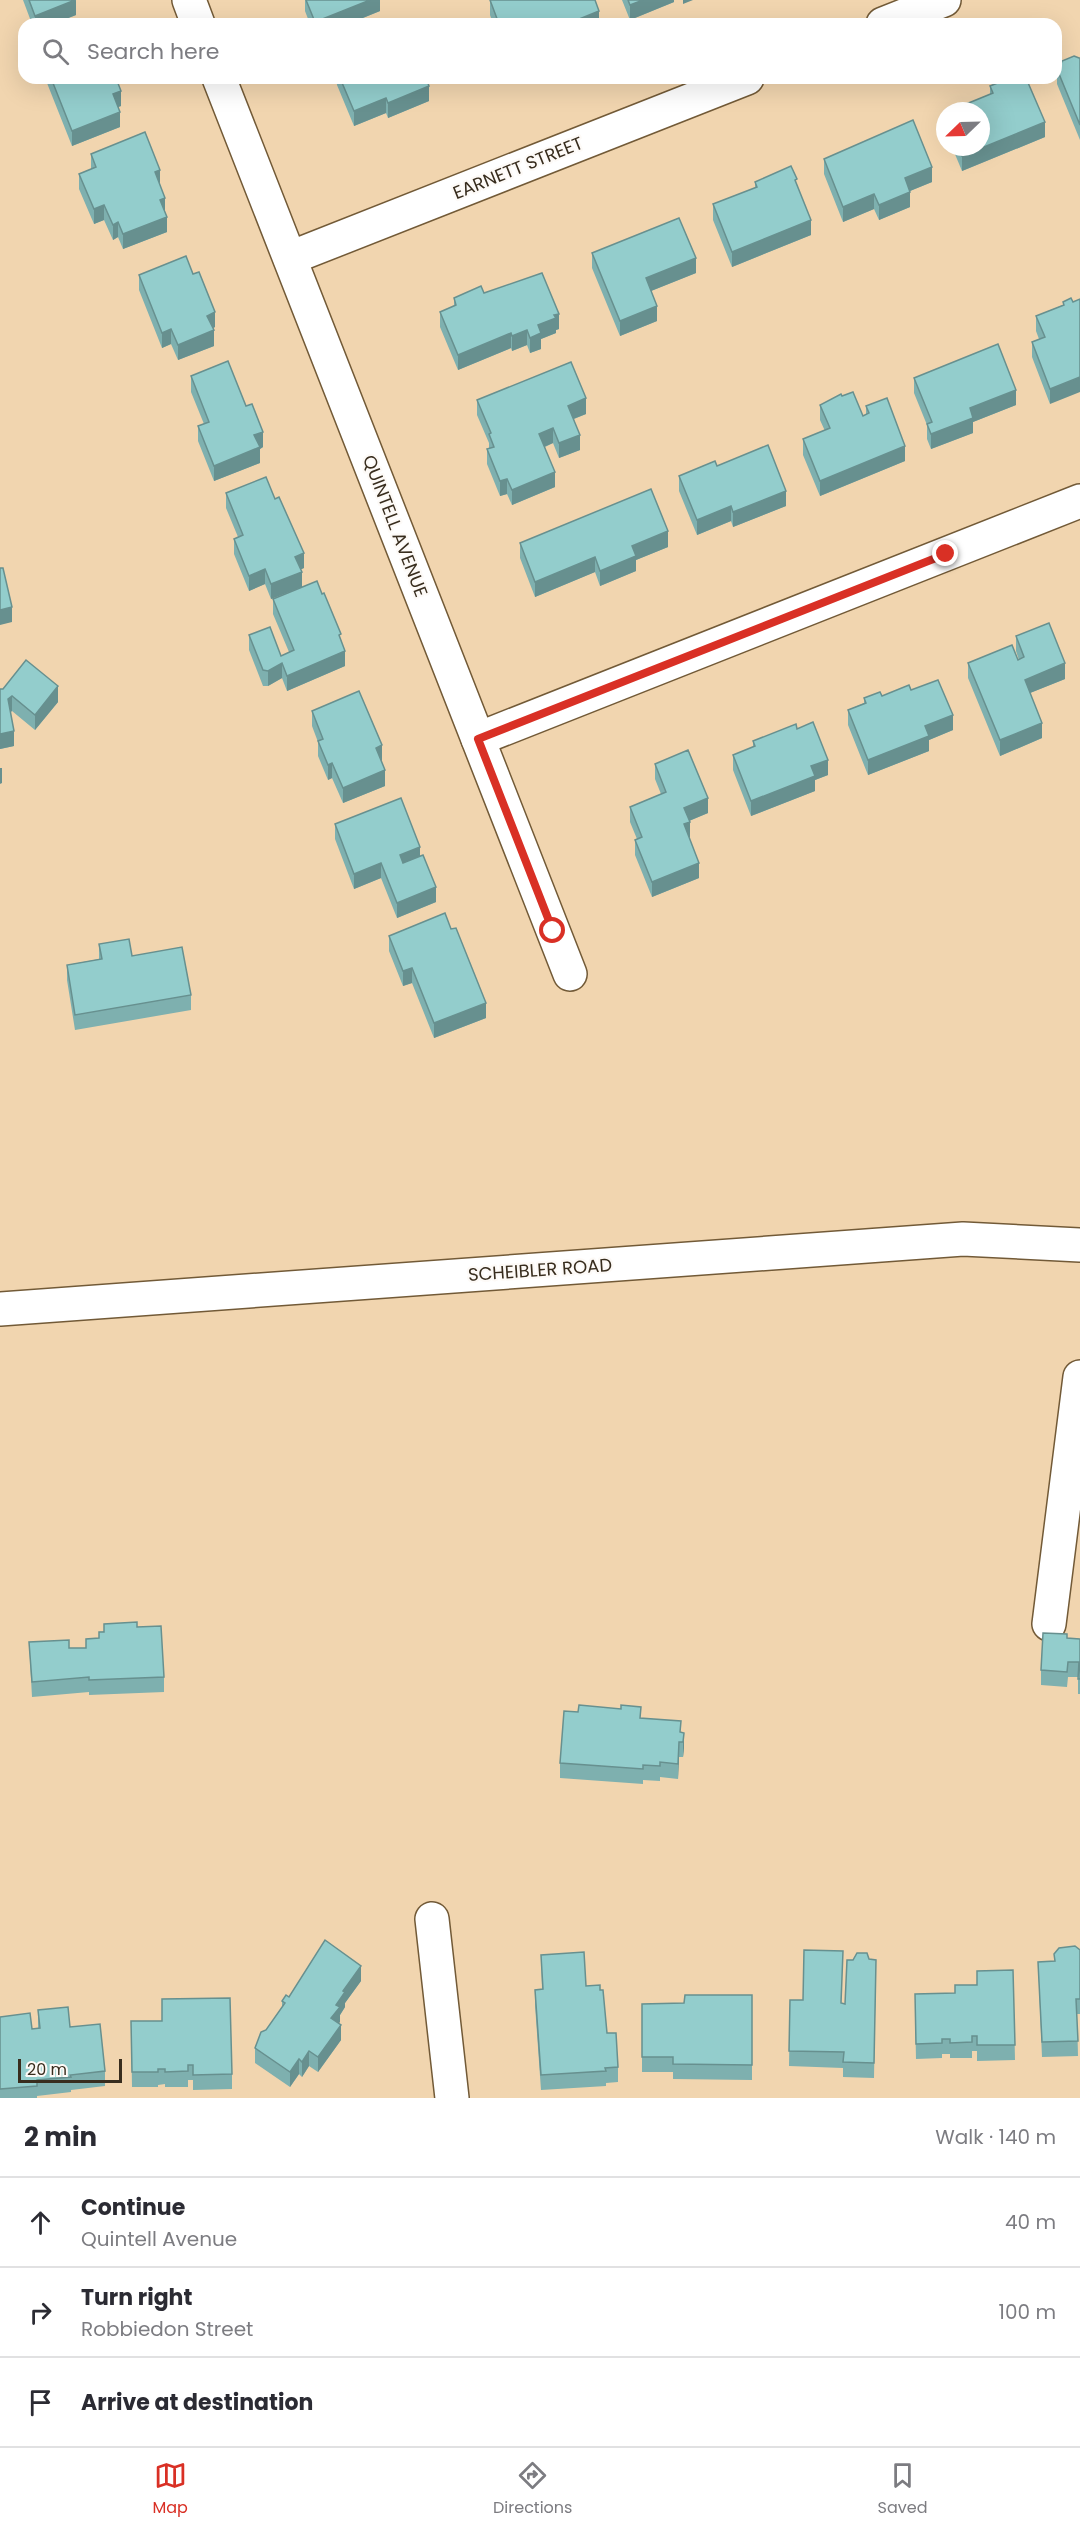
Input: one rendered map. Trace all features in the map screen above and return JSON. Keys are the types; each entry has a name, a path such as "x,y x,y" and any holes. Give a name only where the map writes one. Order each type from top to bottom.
{"street":[{"path":"189,0 196,18"},
{"path":"898,18 944,0"},
{"name":"QUINTELL AVENUE","path":"221,84 570,974"},
{"name":"EARNETT STREET","path":"290,258 732,84"},
{"path":"478,739 1080,501"},
{"name":"SCHEIBLER ROAD","path":"0,1309 963,1239 1080,1245"},
{"path":"1049,1624 1080,1377"},
{"path":"432,1919 452,2098"}],"building":[{"path":"29,0 75,0 35,16"},
{"path":"306,0 370,0 325,18 313,18"},
{"path":"490,0 595,0 599,11 582,18 497,18"},
{"path":"628,0 643,0 630,5"},
{"path":"1074,56 1080,58 1080,125 1062,81 1062,61"},
{"path":"53,84 118,84 121,91 113,94 120,112 72,131"},
{"path":"343,84 428,84 429,86 388,103 386,98 354,111"},
{"path":"995,84 1029,84 1045,122 990,145 990,102 971,102 993,93 990,86"},
{"path":"913,120 932,167 905,178 910,192 879,205 874,194 843,207 824,159"},
{"path":"145,132 160,170 155,172 165,198 160,200 167,217 123,234 118,222 113,225 104,205 94,209 79,174 96,167 91,154"},
{"path":"791,166 811,220 732,252 713,204 757,187 755,182"},
{"path":"679,218 696,258 646,278 657,306 620,321 592,253"},
{"path":"186,256 193,274 199,272 215,312 207,316 214,330 178,345 171,329 162,333 139,275"},
{"path":"542,273 559,314 554,315 556,318 538,325 541,333 530,338 527,330 512,336 511,333 458,355 440,312 456,305 454,298 481,286 484,293"},
{"path":"1071,298 1073,302 1080,299 1080,377 1050,389 1032,342 1045,337 1036,316 1064,305 1063,302"},
{"path":"998,344 1016,390 970,408 973,418 931,434 927,424 932,422 914,378"},
{"path":"228,361 246,406 252,404 263,432 254,435 260,447 214,466 198,426 209,422 191,376"},
{"path":"571,362 586,398 568,406 580,435 559,443 553,428 539,434 555,472 512,490 507,479 500,481 487,449 494,447 489,434 491,433 477,400"},
{"path":"853,392 863,416 869,413 866,406 887,398 905,446 820,481 803,439 830,428 820,405 841,394 842,396"},
{"path":"768,445 786,491 733,512 731,506 697,520 679,476 715,461 717,466"},
{"path":"266,477 275,499 279,497 304,553 295,557 302,572 271,584 265,569 249,576 234,539 243,535 226,493"},
{"path":"651,489 668,531 632,546 636,556 600,571 595,557 535,582 520,543"},
{"path":"0,568 3,568 12,607 0,610"},
{"path":"317,581 341,634 339,635 345,651 287,676 282,663 268,671 263,670 249,635 270,627 281,656 294,650 273,599"},
{"path":"1049,623 1065,663 1025,680 1042,723 1000,740 968,663 1012,645 1018,660 1024,657 1016,636"},
{"path":"26,660 58,686 35,715 12,696 8,699 14,731 0,734 0,689 3,689"},
{"path":"938,680 953,715 925,726 929,736 868,760 848,710 866,703 864,698 880,692 882,696 909,685 911,690"},
{"path":"359,691 382,745 376,748 385,770 343,788 332,763 328,765 318,741 323,739 312,711"},
{"path":"813,722 828,760 811,766 815,776 751,801 733,755 755,746 753,741 796,724 797,729"},
{"path":"688,750 708,798 684,808 690,822 684,824 699,863 652,882 635,840 642,837 630,807 666,792 655,764"},
{"path":"401,798 420,847 400,855 403,863 423,855 436,887 397,903 381,863 354,874 335,824"},
{"path":"445,913 451,929 456,928 486,1003 434,1023 412,968 403,971 389,936"},
{"path":"129,939 132,956 182,947 191,995 75,1015 67,965 102,959 99,944"},
{"path":"137,1622 137,1627 161,1626 164,1677 89,1680 89,1677 32,1682 29,1642 69,1640 69,1648 86,1648 86,1639 99,1638 99,1632 104,1632 104,1624"},
{"path":"1043,1633 1067,1634 1067,1638 1080,1639 1080,1679 1078,1679 1079,1662 1068,1662 1067,1672 1041,1670"},
{"path":"579,1705 621,1709 621,1705 641,1707 640,1718 681,1721 680,1732 684,1733 683,1742 679,1742 678,1764 660,1762 660,1766 643,1765 643,1769 560,1763 564,1711 578,1712"},
{"path":"325,1940 361,1966 343,1991 345,1992 336,2005 340,2007 331,2018 341,2025 318,2057 309,2051 302,2062 299,2059 290,2072 255,2048 261,2032 266,2030 285,2003 282,2001 286,1995 289,1997"},
{"path":"1075,1946 1080,1950 1080,1999 1076,1999 1078,2041 1042,2042 1038,1962 1055,1961 1054,1954 1059,1948"},
{"path":"804,1950 843,1951 841,2003 845,2004 847,1960 853,1960 857,1953 867,1953 869,1959 876,1960 874,2063 843,2062 844,2052 789,2051 790,2000 803,2000"},
{"path":"584,1952 586,1986 600,1985 600,1990 603,1990 607,2033 616,2033 618,2067 605,2068 606,2071 541,2075 535,1990 543,1989 541,1955"},
{"path":"1013,1970 1015,2045 977,2045 977,2036 972,2036 972,2042 950,2043 950,2039 942,2039 942,2043 916,2044 915,1994 955,1993 955,1985 977,1985 977,1971"},
{"path":"685,1995 752,1995 752,2065 673,2064 673,2057 642,2057 642,2004 684,2003"},
{"path":"230,1998 232,2074 193,2075 193,2065 188,2065 188,2071 165,2072 165,2069 158,2069 158,2072 132,2072 131,2021 162,2021 162,1999"},
{"path":"68,2007 70,2027 100,2024 105,2071 37,2080 37,2086 0,2089 0,2017 30,2013 32,2029 40,2028 38,2010"}],"route":[{"path":"553,931 478,739 946,554"}]}
